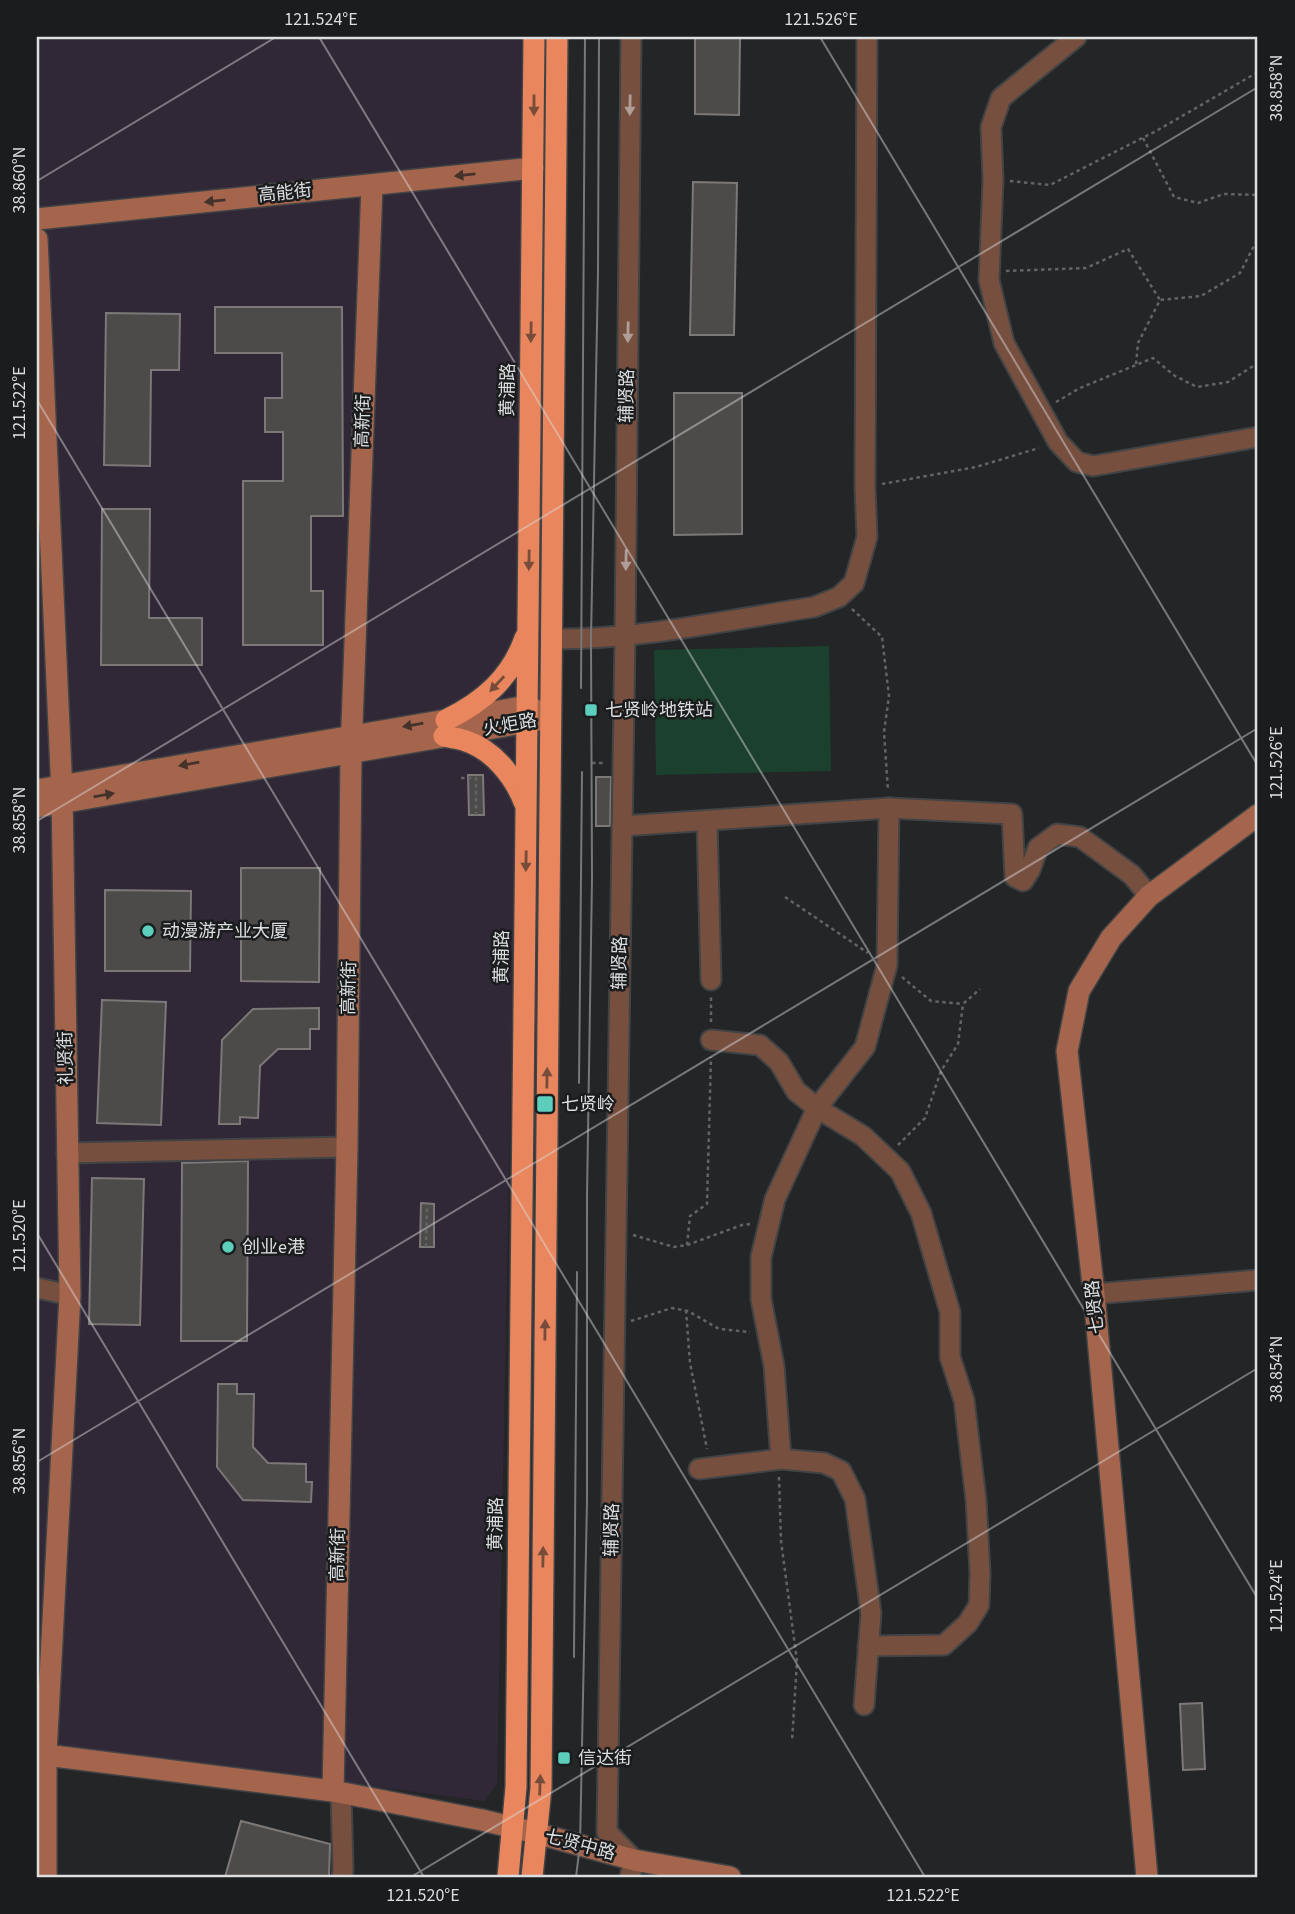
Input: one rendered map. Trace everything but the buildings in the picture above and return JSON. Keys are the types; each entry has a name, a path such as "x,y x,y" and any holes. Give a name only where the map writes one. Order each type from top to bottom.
{"highway":[{"name":"黄浦路","path":"508,1877 516,1787 534,37"},
{"path":"532,1877 541,1788 557,37"},
{"path":"527,809 512,777 500,764 485,751 445,728 500,683 522,648 528,630"}],"street":[{"name":"辅贤路","path":"631,37 607,1832 632,1868"},
{"path":"551,639 625,636 814,607 839,597 854,583 867,537 867,37"},
{"path":"1076,37 1001,98 991,127 993,180 989,280 1004,343 1058,442 1077,462 1093,466 1258,437"},
{"name":"高能街","path":"37,219 533,168"},
{"name":"高新街","path":"337,1792 348,1146 351,744 372,184"},
{"name":"礼贤街","path":"37,239 62,794 69,1295 41,1754 46,1877"},
{"name":"火炬路","path":"37,807 62,794 527,714 550,718"},
{"name":"火炬路","path":"37,790 62,794"},
{"path":"780,1459 774,1366 761,1299 761,1257 775,1199 817,1108 865,1046 887,965 889,807"},
{"path":"622,826 889,807 1012,814 1015,877 1023,881 1038,848 1057,834 1080,837 1132,875 1150,895"},
{"name":"七贤路","path":"1147,1877 1094,1294 1067,1051 1079,990 1111,938 1150,895 1258,815"},
{"path":"707,821 711,980"},
{"path":"711,1040 760,1045 779,1062 796,1091 817,1108 863,1136 900,1171 921,1213 950,1312 950,1357 964,1400 976,1500 979,1605 968,1623 944,1645 868,1646"},
{"path":"67,1153 348,1146"},
{"path":"1094,1294 1258,1280"},
{"path":"37,1288 69,1295"},
{"path":"705,1468 780,1459 824,1463 841,1471 855,1499 871,1613 864,1705"},
{"path":"41,1754 337,1792 513,1827"},
{"path":"337,1792 342,1877"},
{"name":"七贤中路","path":"513,1827 632,1868 730,1877"}],"path":[{"path":"993,180 1051,185 1143,138 1258,72"},
{"path":"1143,138 1174,197 1198,203 1224,194 1258,195"},
{"path":"1160,300 1201,296 1240,273 1258,238"},
{"path":"990,271 1086,268 1128,249 1160,300"},
{"path":"1136,364 1138,343 1160,300"},
{"path":"1041,411 1080,388 1153,358 1175,376 1198,387 1228,382 1258,362"},
{"path":"865,487 976,467 1058,442"},
{"path":"839,597 882,637 889,696 884,732 889,807"},
{"path":"461,778 475,778 476,815"},
{"path":"687,1245 690,1216 707,1204 711,980"},
{"path":"886,1158 925,1118 941,1071 958,1044 963,1004 980,989"},
{"path":"426,1247 427,1204"},
{"path":"616,1229 674,1247 742,1225 769,1222"},
{"path":"615,1326 672,1308 686,1310 719,1329 767,1333"},
{"path":"686,1310 690,1363 705,1468"},
{"path":"780,1459 780,1541 797,1661 792,1741"}],"shaded area":[{"path":"37,37 522,37 517,763 497,1784 484,1801 58,1745 37,1739"}],"green space":[{"path":"829,646 831,771 656,775 654,650"}],"tram line":[{"path":"581,688 585,37"},
{"path":"576,1877 580,1845 587,1501 587,1196 592,879 591,639 598,272 599,37"},
{"path":"579,1083 582,772"},
{"path":"574,1657 577,1272"}],"place":[{"name":"七贤岭地铁站","path":"591,710"},
{"name":"动漫游产业大厦","path":"148,931"},
{"name":"七贤岭","path":"545,1104"},
{"name":"创业e港","path":"228,1247"},
{"name":"信达街","path":"564,1758"}]}
